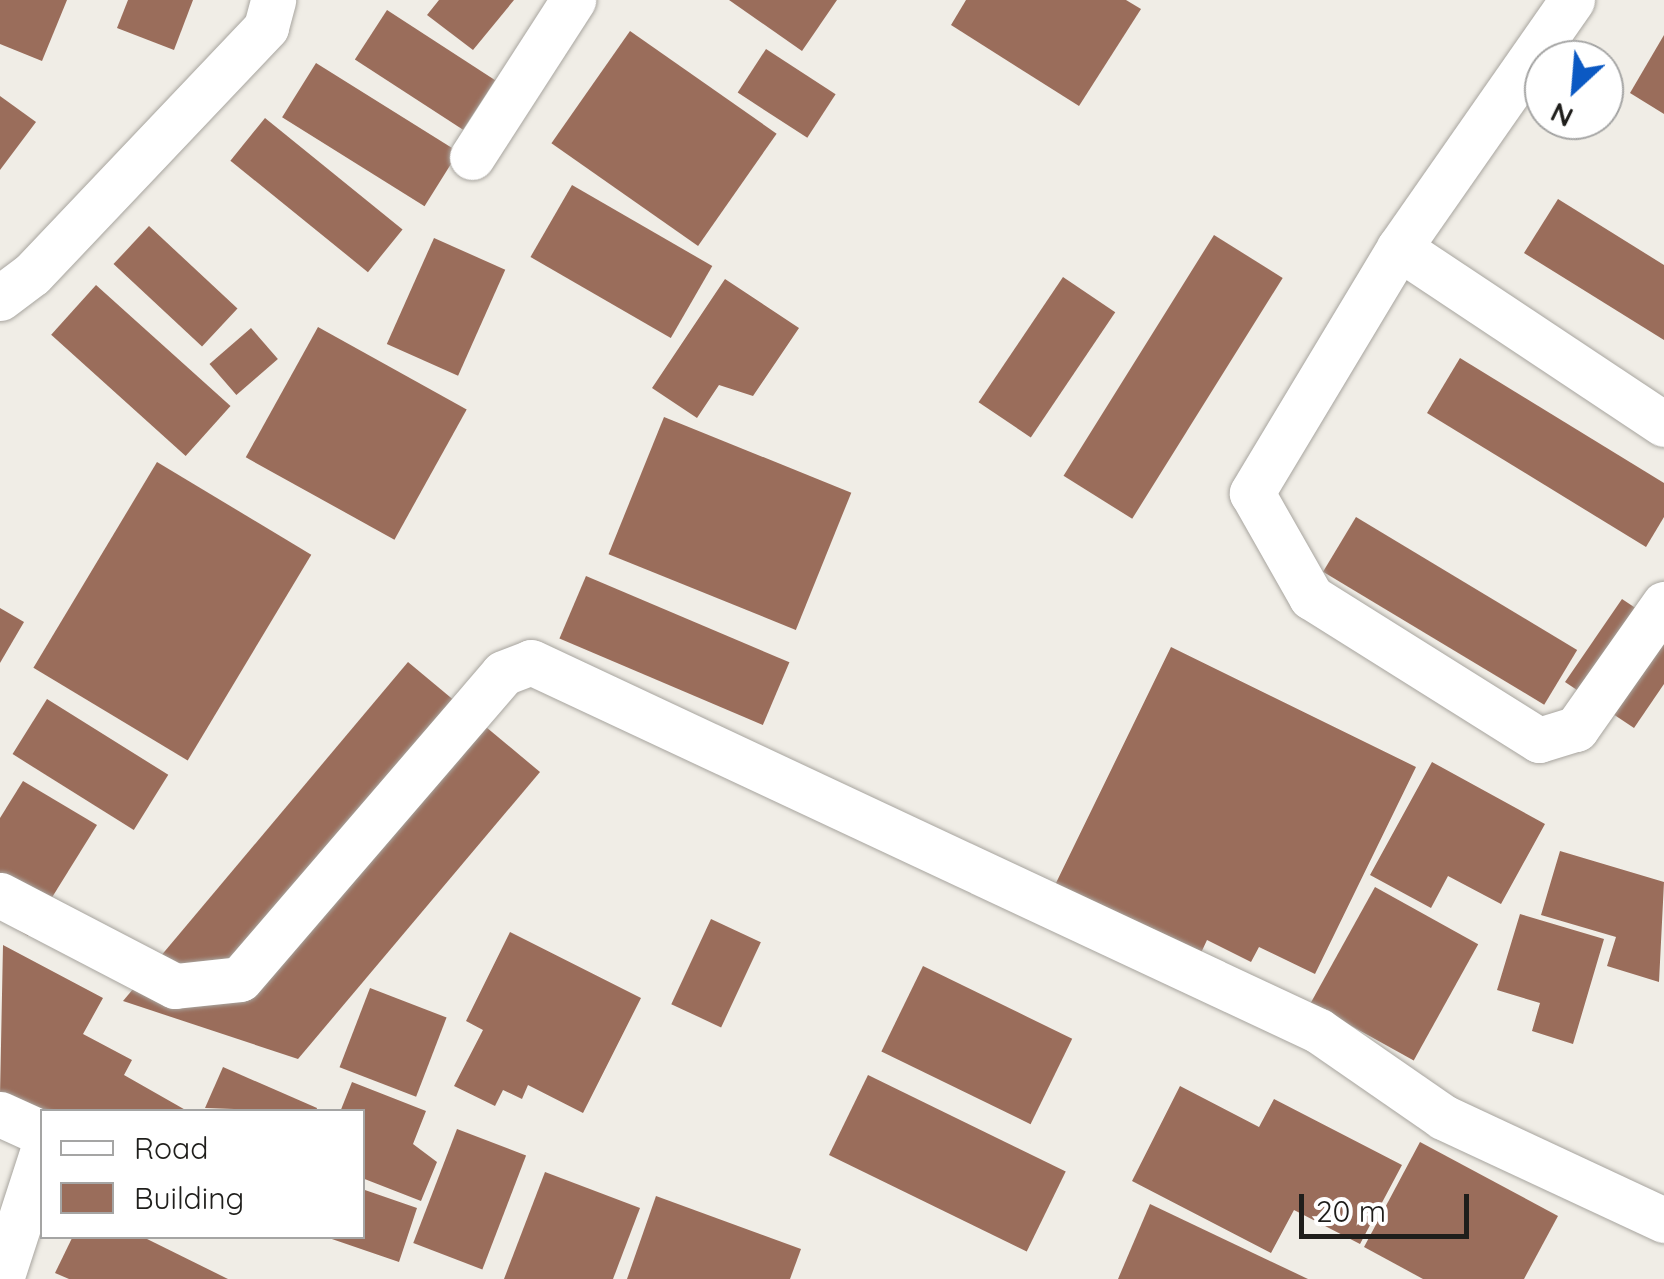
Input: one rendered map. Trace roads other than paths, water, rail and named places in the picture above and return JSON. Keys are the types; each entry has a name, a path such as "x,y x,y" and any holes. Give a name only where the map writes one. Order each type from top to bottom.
{"street":[{"path":"0,298 32,274 266,27 273,0"},
{"path":"472,157 573,0"},
{"path":"1572,0 1399,248 1252,493 1310,598 1539,740 1576,729 1664,604"},
{"path":"1399,248 1664,424"},
{"path":"0,895 176,986 240,979 502,673 531,662 1320,1031 1443,1117 1664,1220"},
{"path":"0,1114 40,1132"},
{"path":"1,1279 40,1159"}]}
